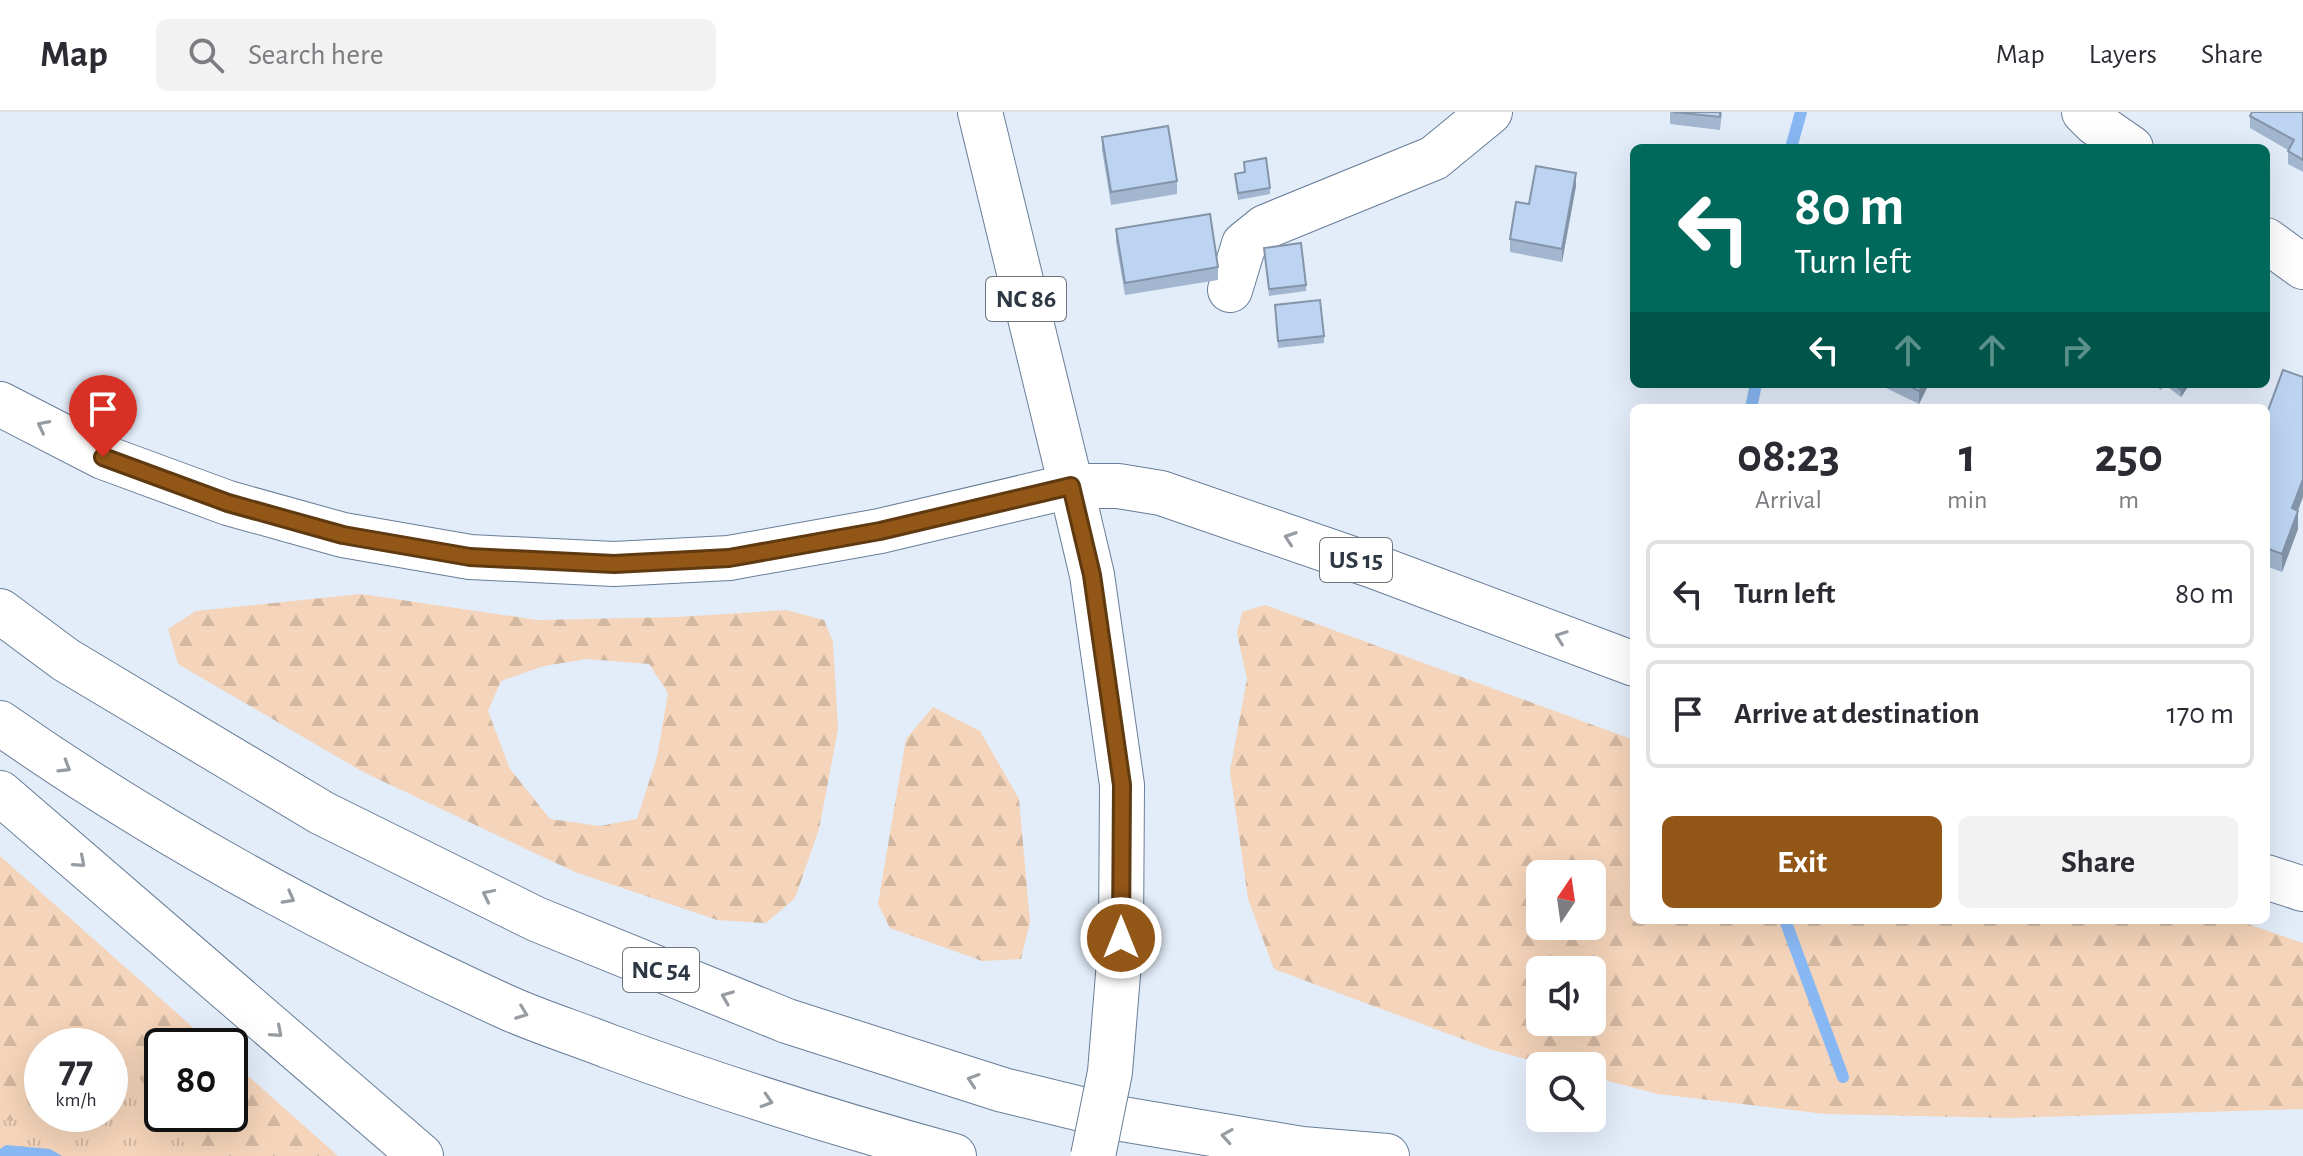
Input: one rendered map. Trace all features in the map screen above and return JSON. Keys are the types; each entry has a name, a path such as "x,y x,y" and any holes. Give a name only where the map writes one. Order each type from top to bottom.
{"main road":[{"name":"NC 86","path":"980,112 1071,486"},
{"path":"1230,290 1244,244 1265,227 1434,158 1490,112"},
{"path":"2270,243 2303,267"},
{"path":"0,404 103,457 228,503 343,535 470,557 614,564 729,558 880,531 1071,486 1092,575 1122,785 1121,938 1110,1072 1093,1156"},
{"name":"US 15","path":"1071,486 1118,486 1161,493 1373,566 1630,662"},
{"name":"NC 54","path":"0,611 66,660 322,813 536,919 787,1021 1003,1090 1122,1119 1302,1149 1387,1156"},
{"path":"0,723 49,758 195,846 328,920 508,1008 702,1081 954,1156"},
{"path":"0,793 421,1156"},
{"path":"2270,878 2303,889"}],"green space":[{"path":"361,594 538,620 678,617 786,610 824,620 833,642 838,729 819,829 795,898 766,923 717,920 575,872 363,772 178,664 168,629 196,611","holes":["587,659 649,664 668,693 657,757 637,819 600,826 550,819 510,769 488,711 501,681 544,666"]},
{"path":"1265,605 1630,739 1630,924 2248,924 2303,943 2303,1109 2010,1118 1825,1114 1658,1094 1606,1081 1606,1052 1526,1052 1526,1059 1489,1049 1274,969 1248,899 1230,771 1247,679 1237,633 1242,612"},
{"path":"933,707 980,731 1019,799 1030,922 1021,959 982,961 890,928 878,904 906,739"},
{"path":"0,856 194,1028 144,1028 144,1085 128,1065 128,1028 24,1028 24,1058 13,1121 0,1120"},
{"path":"0,906 144,1030 144,1132 248,1132 248,1126 291,1156 0,1156"},
{"path":"248,1076 338,1156 193,1156 176,1132 248,1132"}],"water":[{"path":"6,1145 50,1149 62,1156 0,1156 0,1149"}],"building":[{"path":"1673,112 1720,112 1720,117"},
{"path":"2252,112 2303,112 2303,160 2288,151 2294,140 2250,116"},
{"path":"1168,126 1177,181 1111,192 1102,137"},
{"path":"1266,158 1270,188 1238,193 1235,174 1245,172 1244,162"},
{"path":"1536,166 1576,173 1562,249 1510,239 1516,202 1529,204"},
{"path":"1210,214 1218,267 1125,283 1116,229"},
{"path":"1301,243 1306,285 1269,289 1264,248"},
{"path":"1320,300 1324,336 1278,341 1275,305"},
{"path":"2283,370 2303,377 2303,479 2292,508 2298,511 2282,554 2270,550 2270,405"}],"waterway":[{"path":"1792,144 1801,112"},
{"path":"1752,404 1755,388"},
{"path":"1786,924 1843,1077"}],"route":[{"path":"103,457 228,503 343,535 470,557 614,564 729,558 880,531 1071,486 1092,575 1122,785 1121,938"}]}
